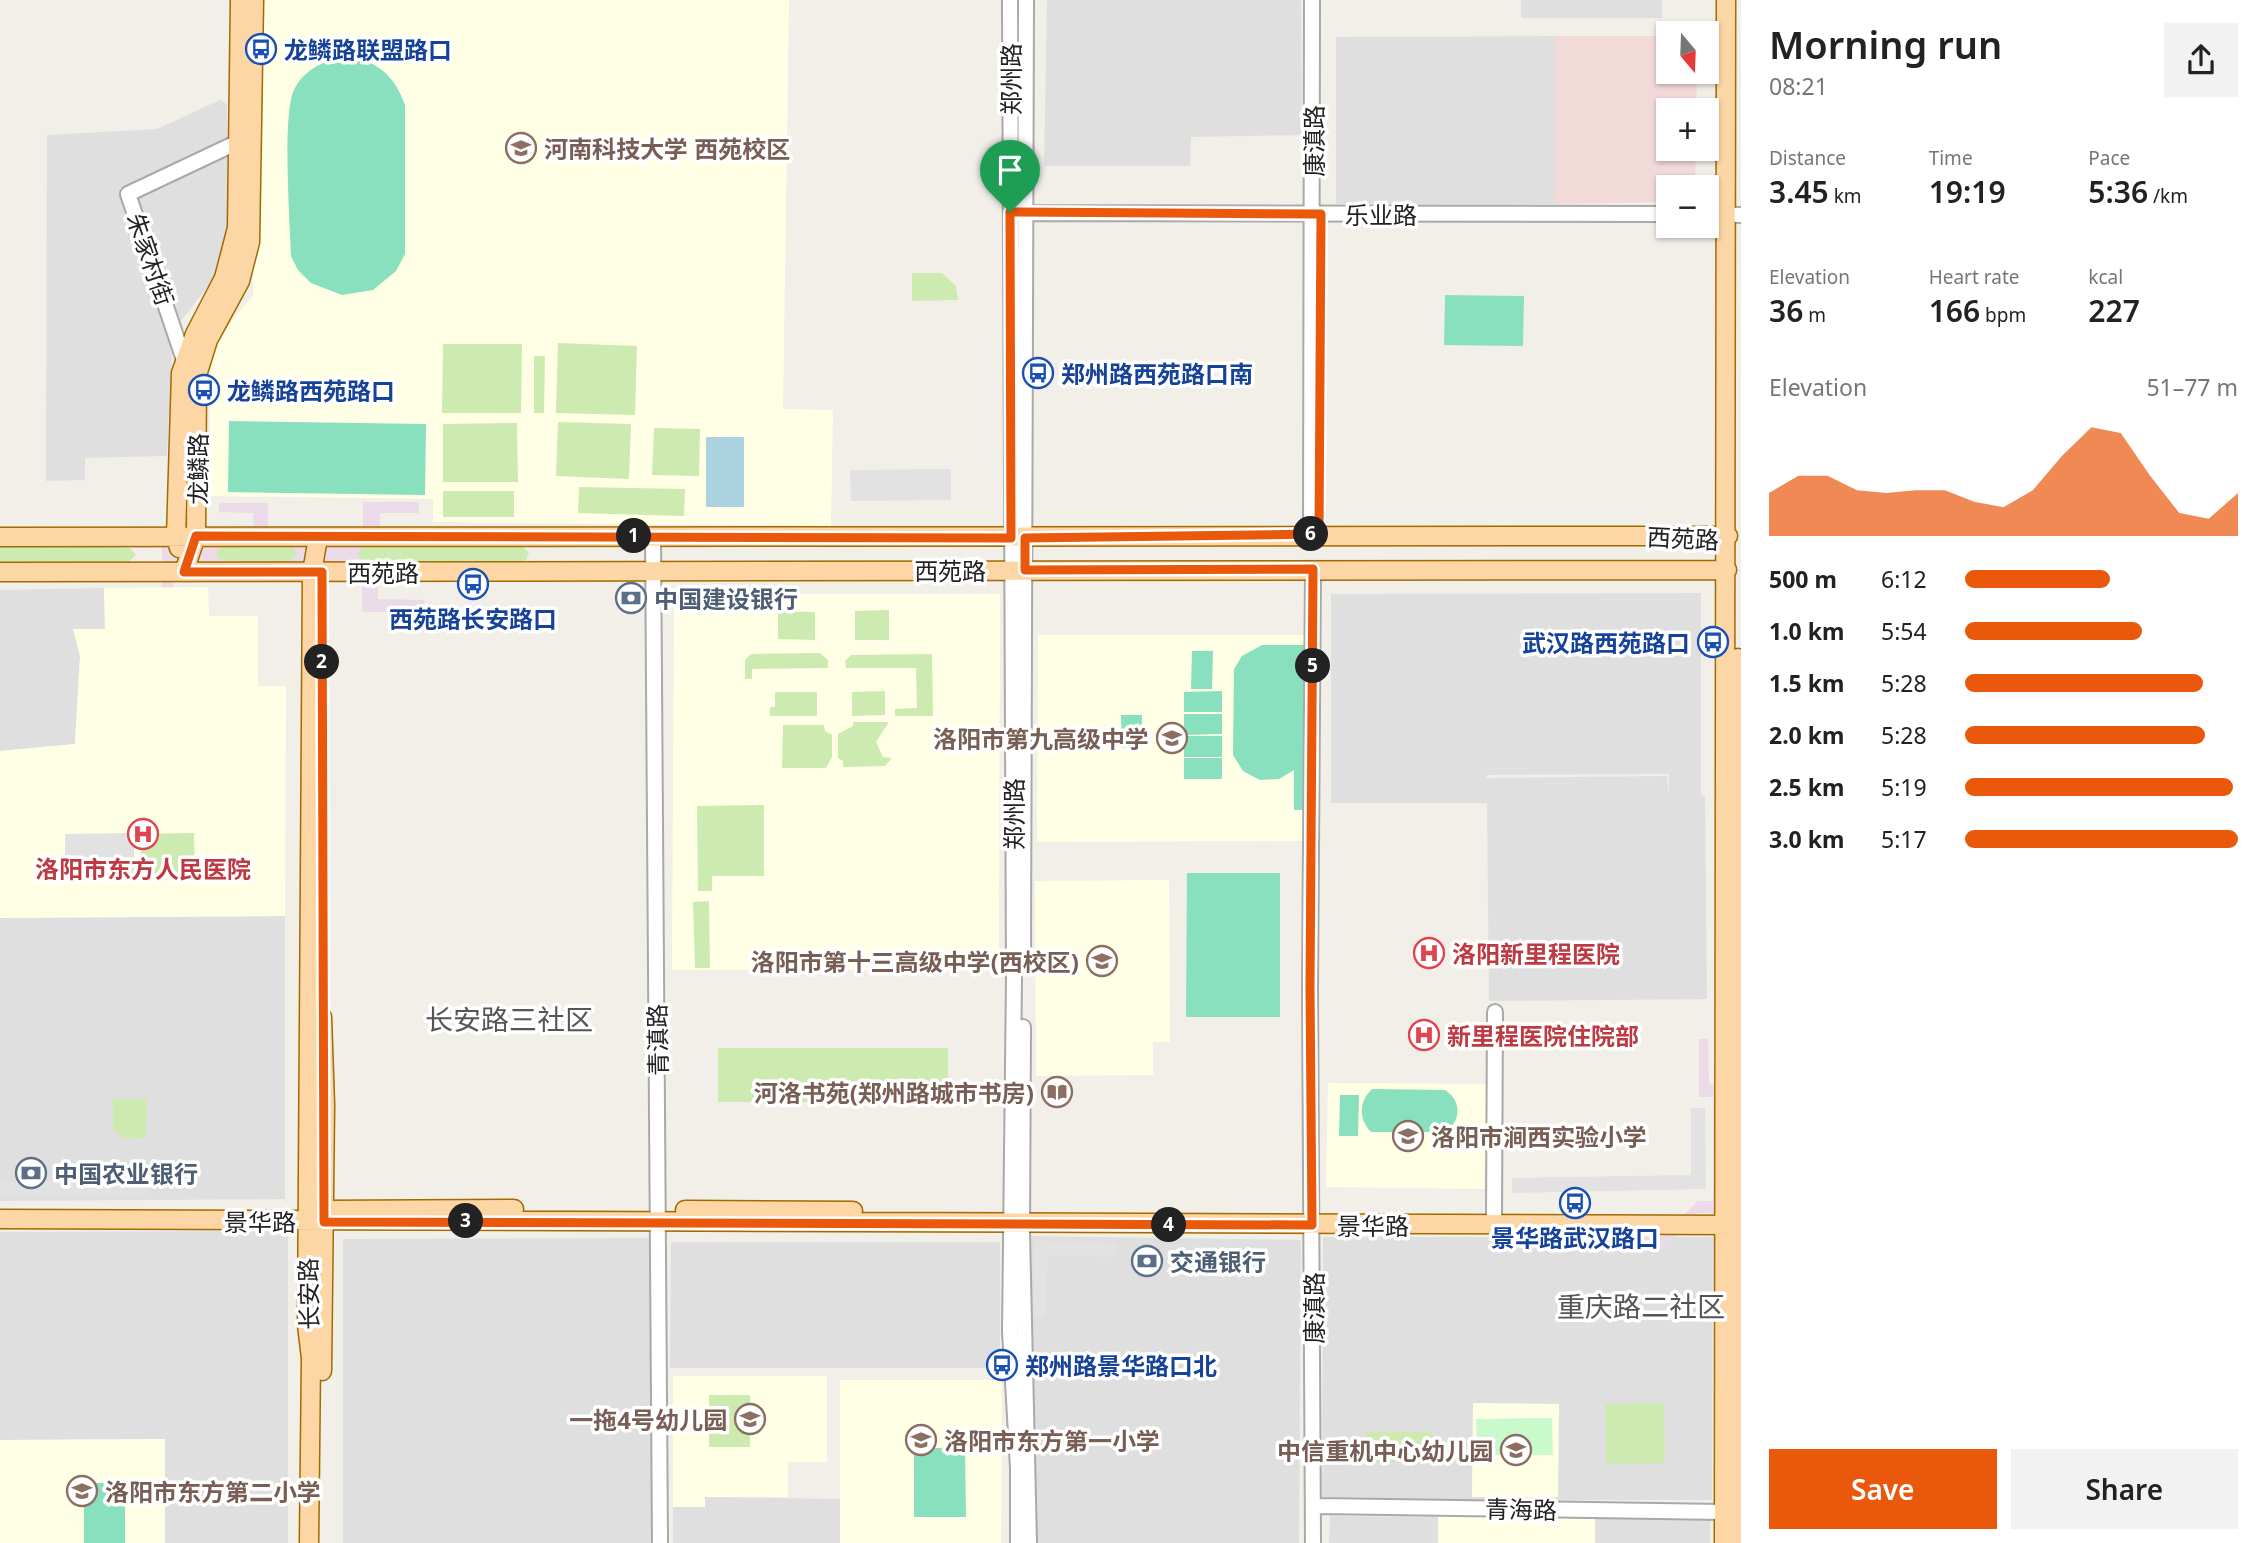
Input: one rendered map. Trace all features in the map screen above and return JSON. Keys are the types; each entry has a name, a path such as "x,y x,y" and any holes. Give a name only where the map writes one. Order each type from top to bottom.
{"main road":[{"name":"龙鳞路","path":"184,572 176,537 184,360 231,261 237,228 240,0"},
{"name":"龙鳞路","path":"184,572 196,536 197,375 208,340 240,281 250,242 254,0"},
{"path":"1726,0 1734,219 1740,555 1731,1220 1736,1543"},
{"path":"1734,1076 1727,570 1736,0"},
{"name":"西苑路","path":"0,537 1018,538 1315,534 1728,536 1740,555 1727,570 0,572"},
{"name":"长安路","path":"318,538 316,1216 320,1543"},
{"name":"景华路","path":"0,1210 316,1216"},
{"name":"长安路","path":"309,1543 316,1216"},
{"name":"景华路","path":"0,1219 659,1216 1016,1220 1731,1220"},
{"name":"景华路","path":"1315,1220 1494,1216 1731,1220"},
{"path":"1724,1543 1735,1358"}],"street":[{"name":"郑州路","path":"1010,0 1017,217 1016,1220 1029,1543"},
{"name":"郑州路","path":"1017,217 1026,0"},
{"name":"康滇路","path":"1312,0 1317,218"},
{"name":"康滇路","path":"1315,534 1320,0"},
{"name":"朱家村街","path":"184,360 128,194 238,142"},
{"name":"乐业路","path":"1317,218 1656,214"},
{"name":"乐业路","path":"1017,217 1656,223"},
{"name":"青滇路","path":"653,536 660,1543"},
{"name":"康滇路","path":"1313,1543 1317,570"},
{"path":"1494,1216 1495,1012"},
{"name":"郑州路","path":"1016,1220 1010,1331 1018,1468 1018,1543"},
{"name":"康滇路","path":"1315,1220 1319,1543"},
{"name":"青海路","path":"1319,1506 1724,1512"}],"shaded area":[{"name":"河南科技大学 西苑校区","path":"257,0 789,0 783,409 833,410 831,526 433,522 433,499 209,496 211,347 253,295"},
{"path":"1047,0 1301,0 1302,135 1191,137 1190,166 1044,166"},
{"path":"1521,0 1662,0 1662,18 1521,18"},
{"path":"1555,36 1555,204 1336,204 1336,37"},
{"path":"1555,36 1656,36 1656,84 1697,84 1696,98 1656,98 1656,161 1696,161 1695,175 1656,175 1656,202 1555,204"},
{"path":"220,100 227,104 228,261 173,331 167,456 85,458 85,480 46,481 47,135 157,129"},
{"path":"951,469 951,500 851,501 850,470"},
{"path":"363,502 419,502 419,513 380,513 380,540 487,541 487,576 378,576 378,599 424,600 424,612 362,612 362,576 173,576 173,595 162,606 162,540 254,540 253,513 219,512 219,503 268,503 268,539 363,540"},
{"name":"洛阳市东方人民医院","path":"208,587 209,616 258,616 258,686 286,686 285,916 0,918 0,751 75,744 80,656 73,629 105,629 104,588"},
{"path":"104,588 105,629 73,630 80,656 75,744 0,751 0,590"},
{"path":"1701,593 1701,795 1705,796 1707,999 1489,1001 1487,803 1331,803 1331,594","holes":["1669,774 1669,796 1667,776 1486,778 1487,775"]},
{"path":"674,594 1000,594 999,957 957,957 957,970 672,970"},
{"name":"洛阳市第九高级中学","path":"1038,635 1307,635 1305,841 1037,842"},
{"path":"134,833 134,875 65,876 65,834"},
{"name":"洛阳市第十三高级中学(西校区)","path":"1169,880 1170,1042 1153,1042 1153,1075 1036,1076 1035,881"},
{"path":"285,916 285,1199 0,1201 0,918"},
{"path":"1699,1039 1708,1039 1709,1085 1714,1084 1714,1066 1732,1065 1741,1290 1713,1290 1713,1213 1698,1213 1664,1247 1629,1247 1629,1239 1659,1239 1698,1201 1713,1201 1713,1097 1699,1097"},
{"name":"洛阳市涧西实验小学","path":"1328,1083 1490,1084 1488,1189 1326,1187"},
{"path":"1691,1108 1705,1108 1706,1189 1512,1193 1512,1178 1691,1175"},
{"path":"146,1180 147,1194 0,1196 0,1182"},
{"path":"288,1231 288,1543 165,1543 165,1439 0,1440 0,1232"},
{"path":"1031,1236 1301,1240 1299,1543 1033,1543"},
{"path":"1323,1237 1713,1237 1712,1500 1322,1500"},
{"path":"652,1238 652,1543 343,1543 343,1239"},
{"path":"1034,1241 1117,1243 1117,1257 1047,1256 1046,1318 1033,1318"},
{"path":"671,1242 1000,1242 1000,1368 670,1368"},
{"name":"一拖4号幼儿园","path":"673,1376 827,1376 827,1462 788,1462 788,1497 705,1497 705,1507 673,1507"},
{"name":"洛阳市东方第一小学","path":"840,1380 1002,1380 1001,1543 840,1543"},
{"name":"中信重机中心幼儿园","path":"1473,1403 1559,1404 1558,1497 1472,1497"},
{"name":"洛阳市东方第二小学","path":"165,1439 165,1543 0,1543 0,1440"},
{"path":"705,1497 840,1499 840,1543 673,1543 673,1507 705,1507"},
{"path":"1330,1516 1438,1517 1438,1543 1329,1543"},
{"path":"1438,1517 1595,1518 1595,1543 1438,1543"},
{"path":"1595,1518 1710,1520 1710,1543 1595,1543"}],"green space":[{"path":"341,57 364,61 382,70 395,85 405,105 405,254 396,271 373,290 342,295 311,283 298,270 291,256 288,195 288,122 294,90 313,68"},
{"path":"912,273 942,273 956,286 958,300 912,301"},
{"path":"1445,295 1524,296 1523,346 1444,345"},
{"path":"558,343 637,346 635,415 556,413"},
{"path":"443,344 522,344 521,413 442,413"},
{"path":"534,356 545,356 544,413 534,413"},
{"path":"229,421 426,424 425,495 228,492"},
{"path":"558,422 631,424 629,479 556,476"},
{"path":"517,423 518,482 443,482 443,424"},
{"path":"654,428 700,429 699,476 652,475"},
{"path":"579,487 685,489 684,516 578,513"},
{"path":"443,491 514,491 514,517 443,517"},
{"path":"0,543 130,548 136,555 128,562 0,566"},
{"path":"292,545 297,555 288,562 227,561 218,558 216,553 222,546"},
{"path":"363,546 522,546 529,553 526,560 521,561 363,561 357,555"},
{"path":"889,610 889,640 855,640 855,611"},
{"path":"778,611 815,612 815,640 778,639"},
{"path":"1262,645 1305,645 1303,810 1294,810 1294,770 1279,779 1260,780 1243,771 1233,755 1234,669 1242,656"},
{"path":"1192,651 1213,651 1212,689 1191,689"},
{"path":"820,653 828,660 828,668 752,669 752,679 745,679 745,660 751,654"},
{"path":"932,654 933,716 895,716 895,709 917,708 916,668 846,668 845,661 851,655"},
{"path":"885,691 885,715 852,716 852,692"},
{"path":"1222,691 1222,712 1184,712 1184,692"},
{"path":"775,692 817,692 817,716 770,716 770,707 775,707"},
{"path":"1184,714 1222,714 1222,734 1184,735"},
{"path":"1121,715 1142,715 1142,747 1122,748"},
{"path":"853,722 889,722 876,742 883,757 892,758 885,766 843,767 843,761 838,758 838,734 853,726"},
{"path":"783,725 824,725 825,731 832,735 832,757 826,768 782,768"},
{"path":"1184,736 1222,736 1222,757 1184,757"},
{"path":"1184,758 1222,758 1222,779 1184,779"},
{"path":"764,805 764,876 712,876 712,891 698,891 697,806"},
{"path":"194,833 195,874 141,875 141,834"},
{"path":"1187,873 1280,873 1280,1017 1186,1017"},
{"path":"709,901 710,968 695,968 693,902"},
{"path":"718,1048 948,1048 948,1102 718,1102"},
{"path":"1372,1089 1445,1090 1451,1094 1457,1105 1455,1122 1446,1132 1371,1132 1362,1116 1362,1105"},
{"path":"1340,1095 1359,1095 1358,1136 1339,1136"},
{"path":"113,1099 147,1099 146,1138 124,1139 113,1129"},
{"path":"709,1395 750,1395 750,1447 709,1447"},
{"path":"1664,1403 1665,1463 1606,1464 1605,1404"},
{"path":"1552,1418 1553,1455 1477,1455 1476,1419"},
{"path":"1366,1432 1432,1432 1432,1462 1366,1462"},
{"path":"914,1448 965,1448 966,1517 914,1517"},
{"path":"84,1483 125,1483 125,1543 84,1543"}],"water":[{"path":"706,437 744,437 744,507 706,507"}],"place":[{"name":"龙鳞路联盟路口","path":"261,49"},
{"name":"河南科技大学 西苑校区","path":"521,148"},
{"name":"郑州路西苑路口南","path":"1038,373"},
{"name":"龙鳞路西苑路口","path":"204,390"},
{"name":"西苑路长安路口","path":"473,584"},
{"name":"中国建设银行","path":"631,598"},
{"name":"武汉路西苑路口","path":"1713,642"},
{"name":"洛阳市第九高级中学","path":"1172,738"},
{"name":"洛阳市东方人民医院","path":"143,834"},
{"name":"洛阳新里程医院","path":"1429,953"},
{"name":"洛阳市第十三高级中学(西校区)","path":"1102,961"},
{"name":"新里程医院住院部","path":"1424,1035"},
{"name":"河洛书苑(郑州路城市书房)","path":"1057,1092"},
{"name":"洛阳市涧西实验小学","path":"1408,1136"},
{"name":"中国农业银行","path":"31,1173"},
{"name":"景华路武汉路口","path":"1575,1203"},
{"name":"交通银行","path":"1147,1261"},
{"name":"郑州路景华路口北","path":"1002,1365"},
{"name":"一拖4号幼儿园","path":"750,1419"},
{"name":"洛阳市东方第一小学","path":"921,1440"},
{"name":"中信重机中心幼儿园","path":"1516,1450"},
{"name":"洛阳市东方第二小学","path":"82,1491"}],"district":[{"name":"长安路三社区","path":"509,1019"},
{"name":"重庆路二社区","path":"1641,1306"}],"route":[{"path":"1010,212 1321,214 1319,534 1025,538 1025,570 1313,569 1310,987 1312,1225 324,1222 322,572 184,572 196,536 1011,538 1010,212"}]}
